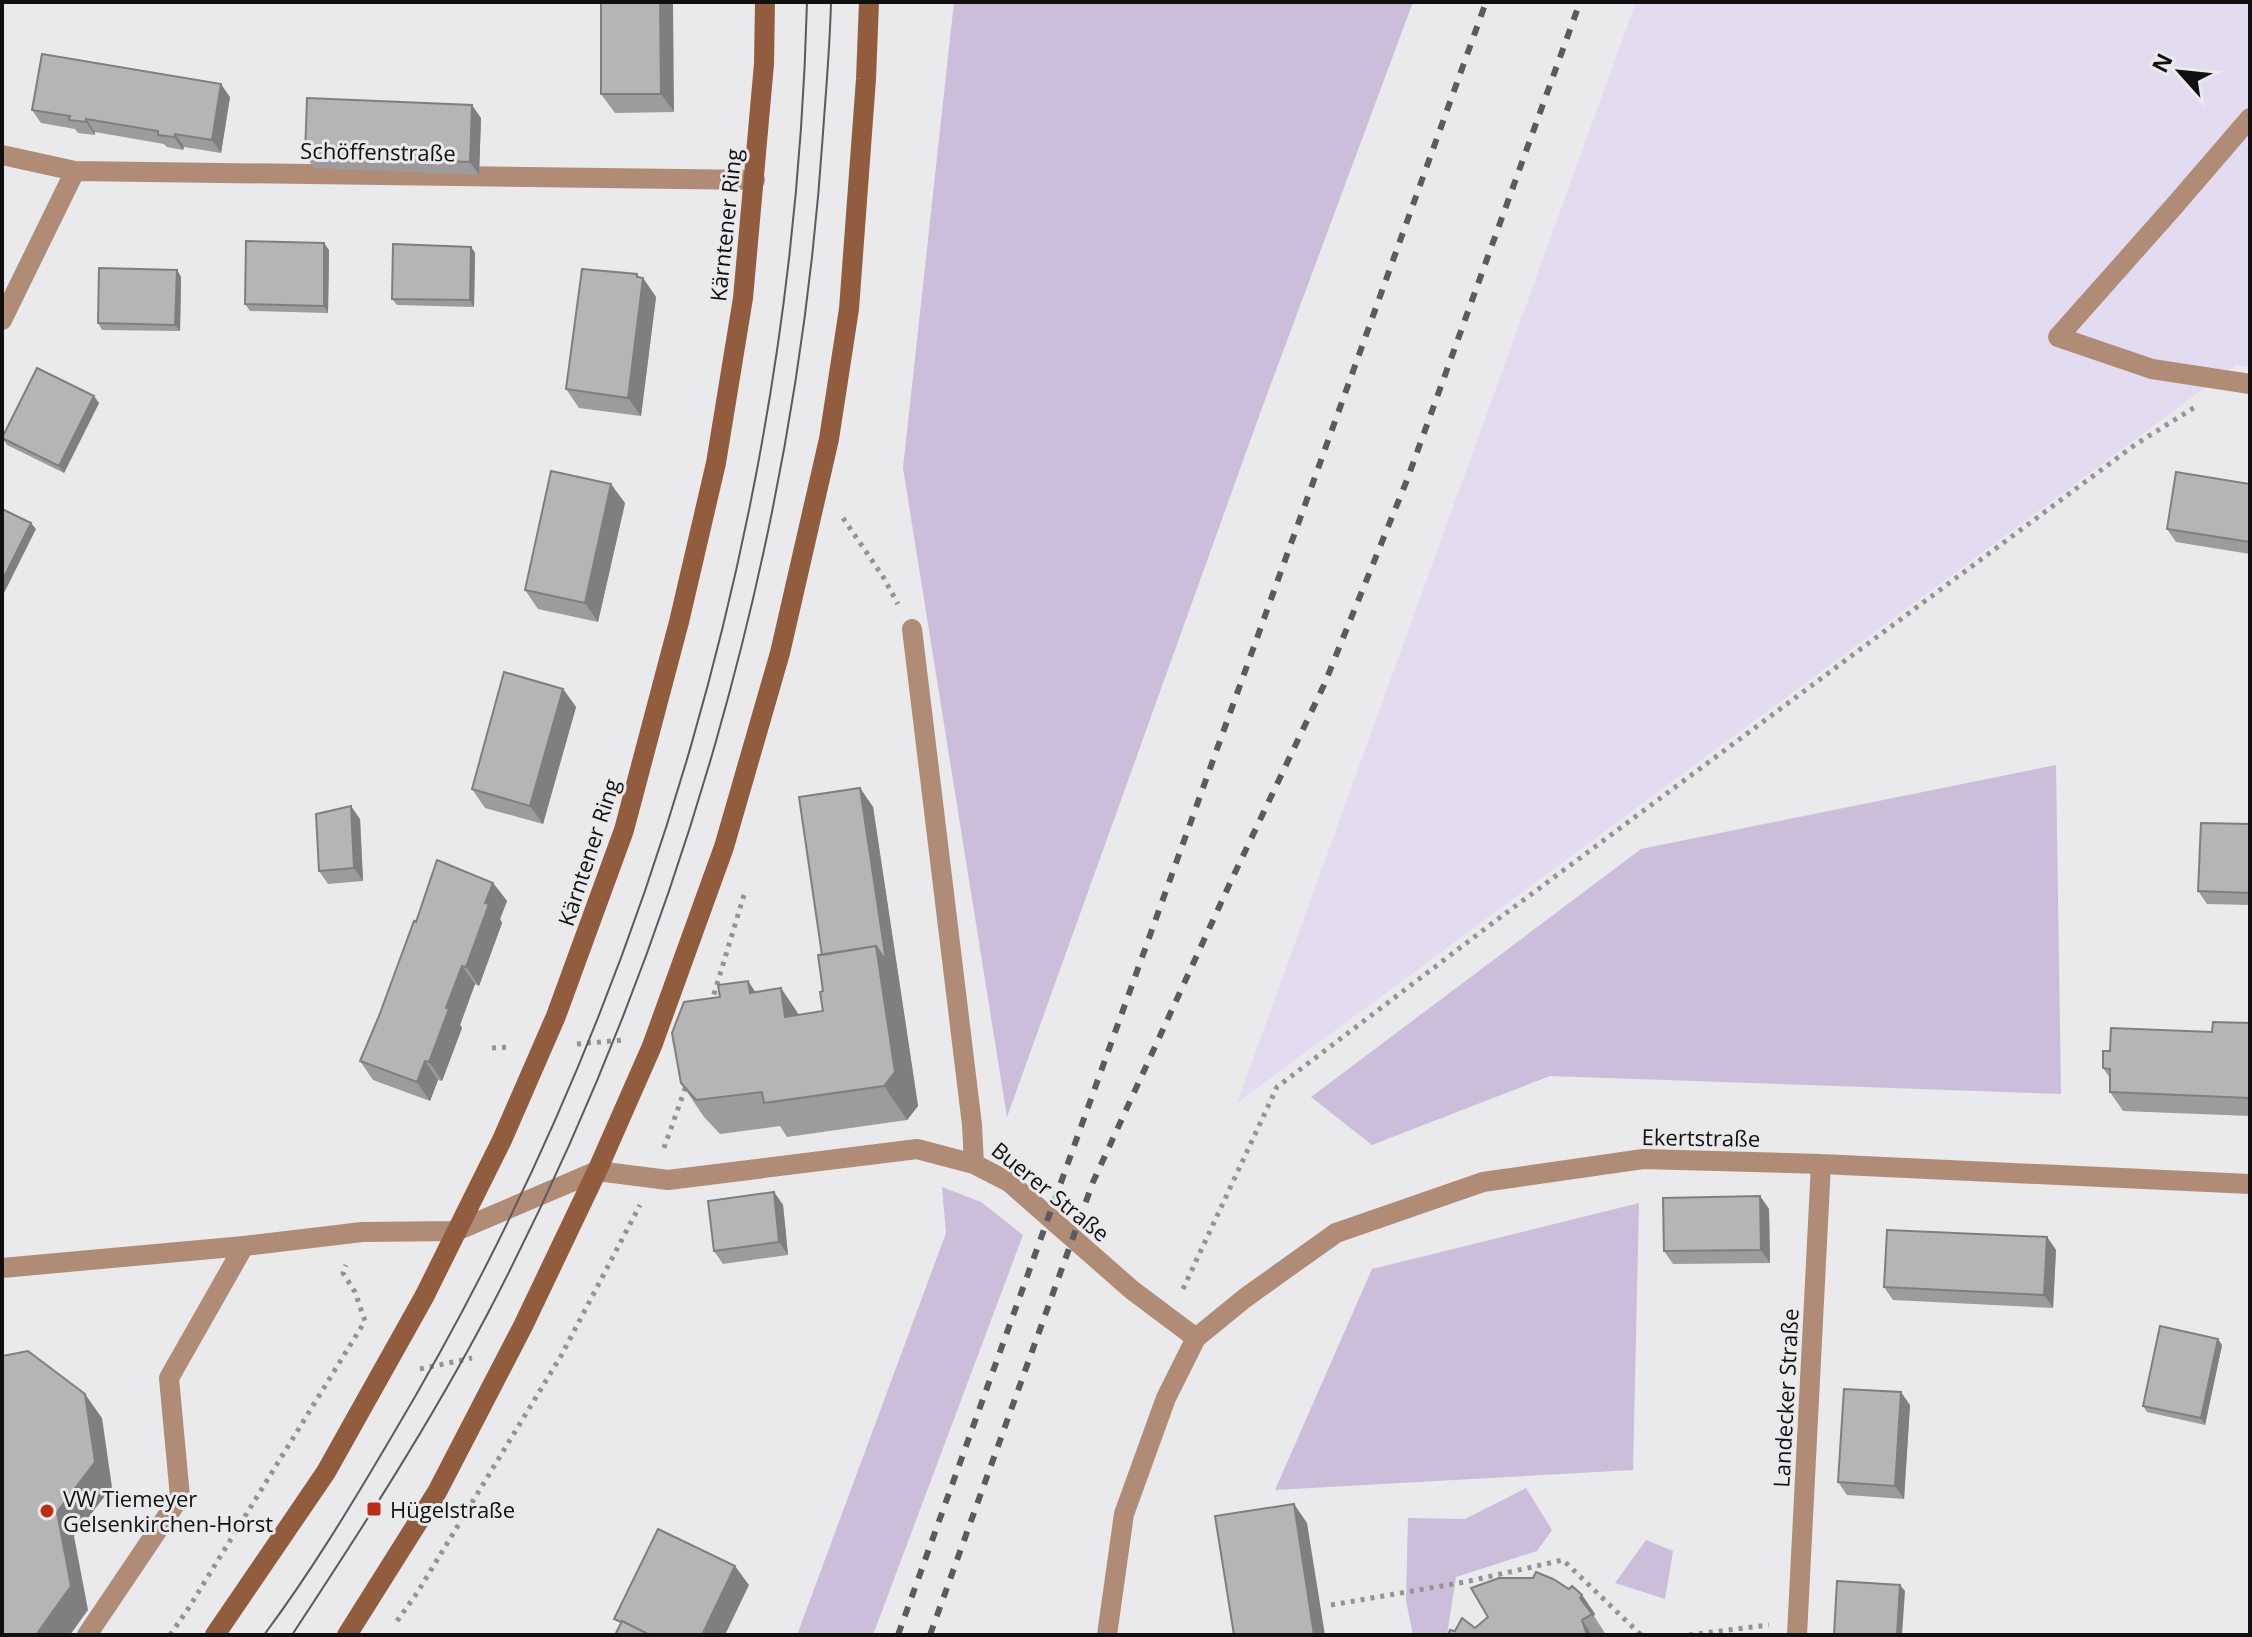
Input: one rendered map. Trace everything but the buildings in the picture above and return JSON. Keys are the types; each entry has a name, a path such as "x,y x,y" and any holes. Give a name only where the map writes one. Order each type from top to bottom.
{"main road":[{"name":"Kärntener Ring","path":"215,1635 326,1472 424,1297 502,1140 556,1016 624,830 679,622 716,463 743,298 764,64 765,2"},
{"path":"347,1635 437,1492 511,1350 597,1171 655,1038 729,832 780,653 829,439 849,309 869,2"}],"street":[{"path":"2243,383 2152,369 2058,337 2250,118"},
{"name":"Schöffenstraße","path":"2,155 75,171 755,180"},
{"path":"2,320 75,171"},
{"name":"Buerer Straße","path":"912,629 972,1125 974,1164 1009,1182 1132,1290 1196,1338"},
{"path":"2,1268 362,1232 456,1231 597,1171 668,1180 917,1149 974,1164"},
{"name":"Ekertstraße","path":"1196,1338 1245,1298 1336,1233 1483,1182 1643,1159 2250,1184"},
{"name":"Landecker Straße","path":"1797,1628 1821,1164"},
{"path":"87,1635 180,1497 169,1378 244,1246"},
{"path":"1107,1635 1124,1514 1166,1398 1196,1338"}],"path":[{"path":"1169,1319 1277,1087 2136,444 2243,383"},
{"path":"492,1048 655,1038"},
{"path":"395,1624 417,1593 568,1343 654,1178"},
{"path":"170,1635 365,1321 355,1292 343,1273 362,1232"},
{"path":"328,1384 379,1377 511,1350 568,1343"},
{"path":"1331,1605 1465,1582 1563,1560 1641,1635"},
{"path":"1689,1635 1797,1628"}],"shaded area":[{"path":"954,2 1413,2 1262,408 1007,1117 903,468"},
{"path":"1636,2 2250,2 2250,367 2236,365 1237,1103"},
{"path":"2056,765 2061,1094 1550,1076 1372,1145 1311,1097 1641,849"},
{"path":"942,1187 981,1202 1023,1235 873,1635 797,1635 946,1233"},
{"path":"1639,1203 1633,1470 1275,1490 1372,1269"},
{"path":"1526,1488 1552,1530 1537,1551 1456,1577 1447,1635 1413,1635 1406,1601 1408,1518 1465,1519"},
{"path":"1646,1540 1673,1551 1665,1599 1615,1583"}],"tram line":[{"path":"264,1635 362,1487 483,1271 563,1101 633,925 691,746 738,563 773,377 796,190 807,2"},
{"path":"292,1635 369,1517 488,1313 556,1175 616,1033 670,888 716,740 755,590 786,439 809,286 831,2"}],"railway":[{"path":"898,1635 1486,2"},
{"path":"930,1635 1093,1182 1324,685 1407,480 1580,2"}],"place":[{"name":"Hügelstraße","path":"374,1509"},
{"name":"VW Tiemeyer Gelsenkirchen-Horst","path":"47,1511"}]}
